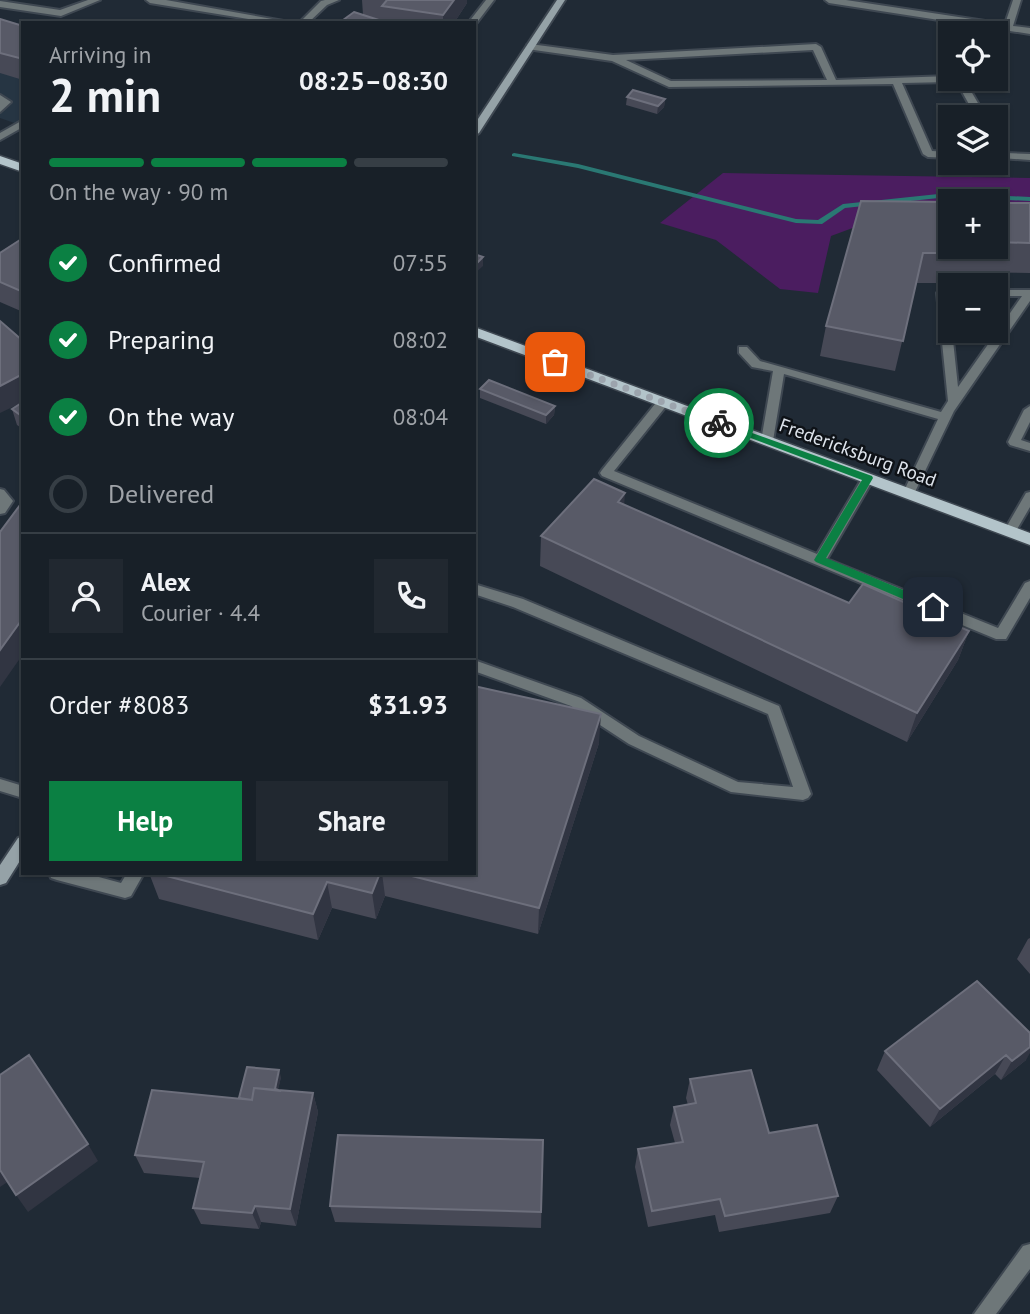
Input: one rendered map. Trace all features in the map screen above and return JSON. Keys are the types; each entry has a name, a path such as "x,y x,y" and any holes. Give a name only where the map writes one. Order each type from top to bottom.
{"main road":[{"path":"480,115 561,0"},
{"path":"0,160 21,167"},
{"name":"Fredericksburg Road","path":"476,332 1030,539"},
{"path":"0,878 17,862"}],"street":[{"path":"0,4 61,13 96,0"},
{"path":"150,0 278,21"},
{"path":"305,21 324,3 335,0"},
{"path":"474,21 490,0"},
{"path":"556,0 561,0"},
{"path":"829,0 964,21"},
{"path":"901,11 905,0"},
{"path":"1017,0 1008,28 1030,31"},
{"path":"530,47 613,58 816,47 833,83"},
{"path":"613,58 669,84 938,79"},
{"path":"896,80 928,154 938,154"},
{"path":"0,99 6,102 0,109"},
{"path":"0,137 21,123"},
{"path":"1008,156 1030,157"},
{"path":"909,493 954,402 1025,309 1030,293 1008,293"},
{"path":"948,343 954,402"},
{"path":"743,350 756,364 945,417"},
{"path":"767,441 779,369"},
{"path":"663,402 601,477 820,560 1001,635 1030,586"},
{"path":"1030,410 1014,442 1030,447"},
{"path":"820,560 868,478"},
{"path":"0,493 7,501 0,510"},
{"path":"1010,531 1030,496"},
{"path":"476,590 518,603 774,710 803,794 736,788 634,740 576,702 476,666"},
{"path":"0,785 21,791"},
{"path":"65,875 125,891 135,875"},
{"path":"984,1314 1030,1253"}],"shaded area":[{"path":"0,35 21,40 21,125 0,118"},
{"path":"723,173 1030,178 1030,228 1008,227 1008,189 938,189 938,226 866,223 831,236 818,293 780,289 716,240 660,223"}],"building":[{"path":"387,0 454,0 443,15 382,6"},
{"path":"354,12 382,21 342,21"},
{"path":"0,19 21,25 21,58 0,53"},
{"path":"633,90 665,99 658,106 627,97"},
{"path":"861,201 938,202 938,253 923,253 903,341 826,326"},
{"path":"1008,203 1030,203 1030,243 1008,242"},
{"path":"21,239 21,291 0,282 0,253"},
{"path":"476,255 483,257 476,264"},
{"path":"0,321 21,339 21,375 0,386"},
{"path":"489,380 555,406 546,415 480,389"},
{"path":"21,403 21,416 12,409"},
{"path":"594,479 625,493 618,502 849,603 863,584 969,631 917,713 541,536"},
{"path":"21,504 21,621 0,650 0,532"},
{"path":"476,686 601,714 539,908 408,875 476,875"},
{"path":"163,875 379,875 372,893 327,882 313,914"},
{"path":"977,981 1030,1033 1030,1047 1012,1061 1006,1055 940,1109 885,1051"},
{"path":"29,1055 88,1144 16,1195 0,1170 0,1075"},
{"path":"247,1067 279,1070 275,1089 281,1091 254,1088 252,1100 239,1098"},
{"path":"751,1070 769,1133 817,1125 838,1196 725,1216 720,1199 652,1211 638,1149 683,1142 674,1107 696,1103 690,1079"},
{"path":"254,1088 313,1093 290,1209 255,1206 252,1213 193,1208 204,1162 135,1155 152,1090 252,1100"},
{"path":"338,1135 543,1140 541,1212 330,1206"}],"waterway":[{"path":"514,155 578,166 796,221 819,222 843,206 948,195 1030,199"}],"way so far":[{"path":"555,362 719,423"}],"route":[{"path":"719,423 868,478 820,560 933,607"}]}
